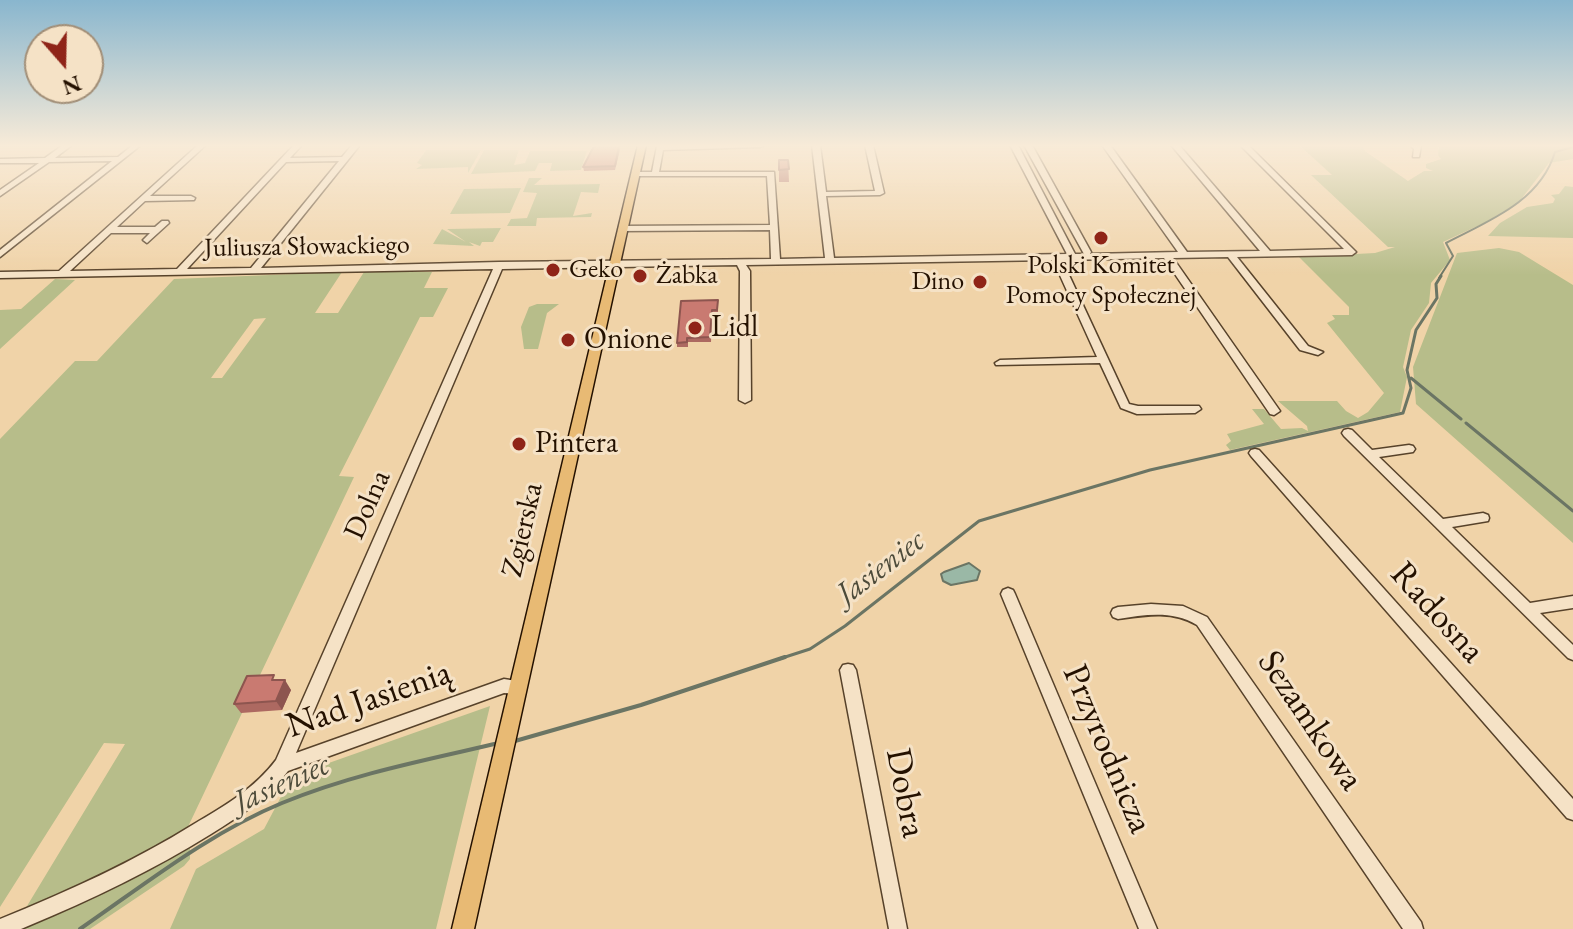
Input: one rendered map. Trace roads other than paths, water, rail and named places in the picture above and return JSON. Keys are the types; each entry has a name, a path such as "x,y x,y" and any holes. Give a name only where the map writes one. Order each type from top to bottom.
{"main road":[{"name":"Zgierska","path":"463,929 633,188"}],"street":[{"path":"0,254 82,188"},
{"path":"61,274 155,188"},
{"path":"180,271 257,188"},
{"path":"255,269 320,188"},
{"path":"772,188 776,260"},
{"path":"821,188 830,259"},
{"path":"822,194 880,193 879,188"},
{"path":"1037,188 1072,256"},
{"path":"1052,188 1087,252"},
{"path":"1137,188 1184,254"},
{"path":"1212,188 1267,253"},
{"name":"Juliusza Słowackiego","path":"0,275 1352,252 1288,188"},
{"path":"143,199 191,197"},
{"path":"108,230 162,227 147,240"},
{"path":"623,229 774,227"},
{"path":"1063,239 1080,239"},
{"path":"1230,253 1304,348 1318,352"},
{"path":"1166,254 1274,411"},
{"path":"1056,256 1129,409 1195,409"},
{"path":"739,261 745,271 745,400"},
{"name":"Dolna","path":"282,765 499,265"},
{"path":"1000,363 1103,360"},
{"path":"1348,433 1573,654"},
{"path":"1370,454 1409,449"},
{"name":"Radosna","path":"1255,453 1573,812"},
{"path":"1440,524 1483,518"},
{"name":"Przyrodnicza","path":"1008,594 1148,929"},
{"path":"1527,609 1573,602"},
{"name":"Sezamkowa","path":"1118,613 1165,609 1181,611 1202,621 1414,929"},
{"name":"Dobra","path":"848,670 898,929"},
{"name":"Nad Jasienią","path":"0,928 95,889 159,857 258,793 282,765 504,686 518,687"}],"waterway":[{"name":"Jasieniec","path":"1439,278 1453,256 1446,243 1495,218 1534,188"},
{"name":"Jasieniec","path":"779,659 810,649 845,626 979,521 1150,470 1403,413 1411,388 1407,370 1416,330 1437,298 1436,284 1441,276"},
{"path":"1411,378 1461,419"},
{"path":"1466,423 1573,511"},
{"name":"Jasieniec","path":"779,659 785,657"},
{"name":"Jasieniec","path":"515,741 641,705 779,659"},
{"name":"Jasieniec","path":"80,929 203,844 282,803 362,776 499,743"}],"place":[{"name":"Polski Komitet Pomocy Społecznej","path":"1101,238"},
{"name":"Geko","path":"553,270"},
{"name":"Żabka","path":"640,276"},
{"name":"Dino","path":"980,282"},
{"name":"Lidl","path":"695,328"},
{"name":"Onione","path":"568,340"},
{"name":"Pintera","path":"519,444"}]}
